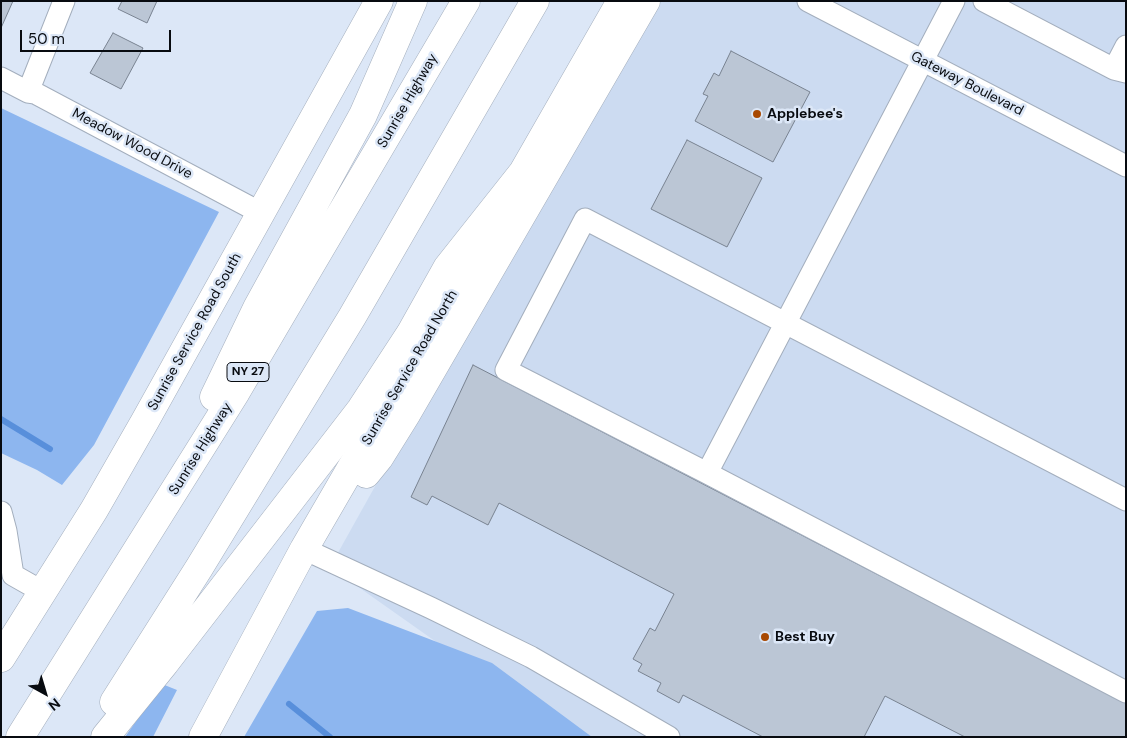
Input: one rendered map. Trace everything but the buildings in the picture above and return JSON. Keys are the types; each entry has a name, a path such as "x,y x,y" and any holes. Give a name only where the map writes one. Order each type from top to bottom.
{"main road":[{"name":"Sunrise Service Road South","path":"1,658 127,453 379,1"},
{"path":"157,518 257,308 363,115 413,1"},
{"name":"Sunrise Highway","path":"20,737 236,392 466,1"},
{"path":"92,737 199,568 347,325 535,1"},
{"path":"586,63 612,1"},
{"name":"Sunrise Service Road North","path":"203,737 304,548 621,1"},
{"path":"304,548 379,458 646,1"},
{"path":"105,737 171,655 361,409 410,334 447,268 523,172"}],"street":[{"path":"28,92 64,1"},
{"name":"Gateway Boulevard","path":"808,1 1126,166"},
{"path":"708,473 954,1"},
{"path":"984,1 1120,71 1126,46"},
{"name":"Meadow Wood Drive","path":"1,78 28,92 35,92 261,213"},
{"path":"1126,500 585,219 506,370 708,473 1126,692"},
{"path":"1,512 13,575 43,592"},
{"path":"304,548 531,657 669,737"}],"shaded area":[{"path":"646,1 1126,1 1126,737 571,737 330,567"},
{"path":"1,108 219,212 94,445 62,485 37,470 1,453"},
{"path":"348,608 492,663 592,737 244,737 317,611"},
{"path":"162,684 177,690 153,737 125,737"}],"waterway":[{"path":"1,419 50,449"},
{"path":"289,704 330,737"}],"place":[{"name":"Applebee's","path":"757,114"},
{"name":"Best Buy","path":"765,637"}]}
